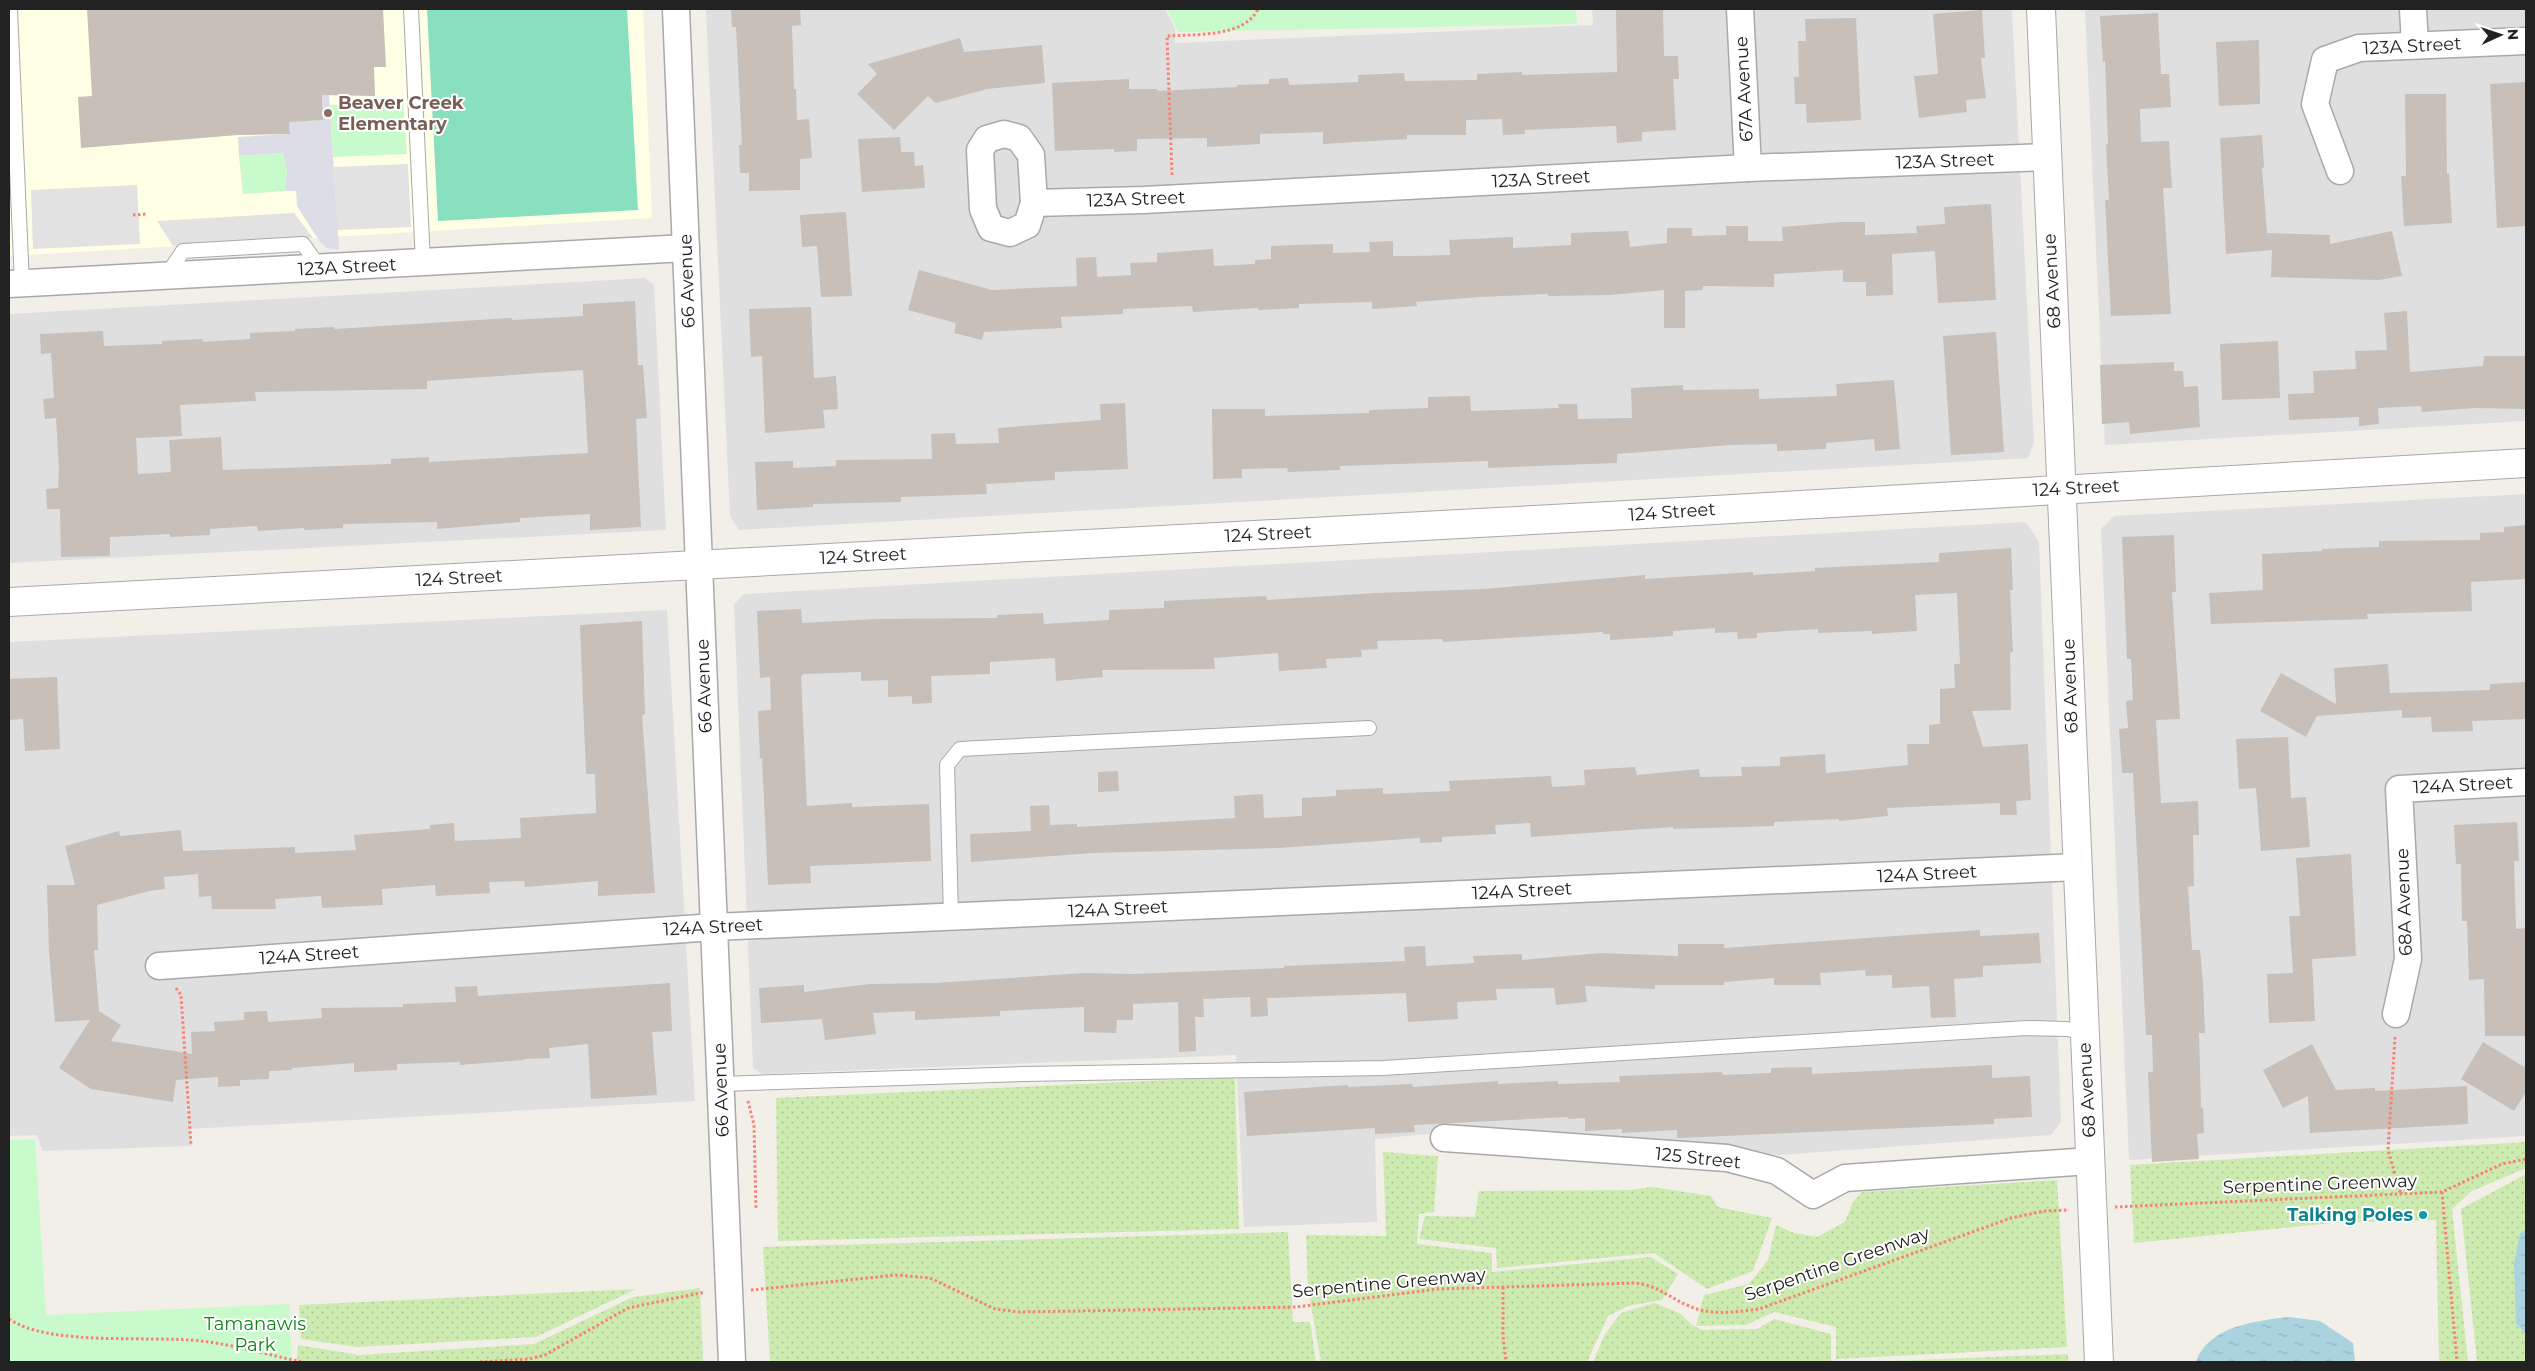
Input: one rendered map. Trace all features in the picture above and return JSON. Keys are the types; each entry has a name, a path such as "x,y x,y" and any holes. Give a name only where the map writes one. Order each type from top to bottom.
{"street":[{"name":"66 Avenue","path":"676,9 732,1362"},
{"name":"67A Avenue","path":"1740,9 1748,168"},
{"name":"68 Avenue","path":"2041,9 2099,1362"},
{"path":"2413,9 2415,45"},
{"name":"123A Street","path":"2340,170 2315,104 2325,60 2359,48 2526,41"},
{"name":"123A Street","path":"1034,203 1144,200 1748,168 2047,157"},
{"name":"123A Street","path":"15,284 686,248"},
{"name":"124 Street","path":"9,602 1645,514 2526,463"},
{"name":"124A Street","path":"2399,788 2526,782"},
{"name":"68A Avenue","path":"2396,1014 2408,959 2399,788"},
{"name":"124A Street","path":"159,966 714,926 2078,867"},
{"name":"125 Street","path":"1444,1138 1727,1158 1777,1171 1814,1195 1845,1178 2090,1161"}],"lane":[{"path":"10,9 15,284"},
{"path":"411,9 423,262"},
{"path":"951,916 947,766 960,749 1369,728"},
{"path":"720,1084 1024,1074 1383,1068 2027,1028 2067,1029 2085,1033"}],"path":[{"path":"1172,180 1167,36 1207,34 1236,27 1254,17 1258,9"},
{"path":"133,214 147,214"},
{"path":"159,966 181,995 191,1145"},
{"path":"2396,1014 2388,1150 2401,1195"},
{"name":"Serpentine Greenway","path":"2109,1208 2442,1192 2502,1164 2526,1159"},
{"path":"2442,1192 2457,1362"},
{"name":"Serpentine Greenway","path":"747,1290 896,1275 912,1276 930,1278 995,1309 1020,1312 1296,1306 1438,1289 1647,1284 1699,1310 1740,1312 1759,1309 2011,1218 2044,1211 2077,1210"},
{"path":"1502,1287 1503,1336 1506,1362"},
{"path":"480,1362 529,1359 545,1355 628,1308 712,1291"},
{"path":"9,1320 26,1328 55,1335 204,1341 302,1362"}],"shaded area":[{"name":"Beaver Creek Elementary","path":"9,9 643,9 652,218 9,256"},
{"path":"706,9 1165,9 1175,29 1175,43 1593,25 1592,9 2012,9 2034,443 2028,458 739,530 730,516"},
{"path":"2085,9 2526,9 2526,421 2105,445"},
{"path":"322,95 329,95 339,250 327,248 320,242 297,206 296,191 285,191 287,171 283,153 239,156 238,137 290,134 287,96 298,96 299,121 323,120"},
{"path":"408,164 411,227 337,230 334,167"},
{"path":"137,185 140,244 33,249 31,190"},
{"path":"294,213 313,238 173,246 157,221"},
{"path":"645,278 654,285 666,530 9,563 9,314"},
{"path":"2526,494 2526,1136 2129,1160 2101,529 2114,516"},
{"path":"2026,522 2039,542 2061,1122 2051,1135 1780,1155 1459,1131 1375,1139 1377,1222 1244,1227 1236,1055 762,1074 753,1068 734,604 744,594"},
{"path":"667,610 695,1101 190,1129 192,1146 42,1151 37,1135 9,1136 9,642"}],"green space":[{"path":"427,9 627,9 638,210 438,221"},
{"path":"1167,9 1576,9 1577,24 1178,32"},
{"path":"403,100 407,154 333,157 330,105"},
{"path":"283,153 287,171 285,191 243,194 239,156"},
{"path":"1235,1077 1239,1229 778,1241 776,1098"},
{"name":"Tamanawis Park","path":"35,1139 46,1315 289,1304 292,1362 9,1362 9,1140"},
{"path":"2526,1142 2526,1168 2472,1191 2452,1209 2468,1362 2439,1362 2436,1220 2332,1223 2134,1243 2130,1165"},
{"path":"1383,1152 1438,1156 1434,1212 1419,1214 1417,1244 1492,1253 1492,1272 1651,1257 1678,1274 1662,1300 1628,1306 1608,1316 1587,1362 1321,1362 1308,1288 1306,1235 1386,1236"},
{"path":"2526,1174 2526,1230 2520,1233 2516,1324 2526,1334 2526,1362 2477,1362 2461,1209"},
{"path":"2057,1180 2067,1347 1836,1359 1836,1327 1774,1312 1746,1325 1696,1326 1704,1295 1749,1284 1768,1260 1776,1225 1794,1233 1817,1237 1845,1222 1853,1202 1862,1192"},
{"path":"1652,1187 1711,1196 1718,1207 1772,1218 1753,1271 1707,1289 1654,1253 1497,1268 1496,1248 1419,1239 1425,1216 1475,1217 1479,1191 1629,1190"},
{"path":"1288,1232 1293,1322 1310,1322 1316,1362 770,1362 763,1247"},
{"path":"700,1288 703,1361 297,1362 298,1345 359,1355 534,1344 633,1297"},
{"path":"636,1289 536,1337 357,1347 301,1339 299,1305"},
{"path":"1655,1303 1681,1314 1692,1325 1702,1330 1757,1329 1774,1319 1831,1334 1831,1362 1593,1362 1605,1334 1621,1313"},
{"path":"2068,1354 2068,1362 1866,1362"}],"water":[{"path":"2526,1230 2526,1334 2516,1324 2514,1264 2520,1233"},
{"path":"2289,1317 2320,1321 2353,1343 2355,1362 2196,1362 2202,1350 2211,1340 2222,1333 2249,1324"}],"building":[{"path":"87,9 383,9 386,67 374,67 375,96 322,95 323,120 289,122 290,134 238,135 81,148 78,97 92,96"},
{"path":"731,9 800,9 801,25 792,26 794,89 796,89 797,120 809,119 812,158 800,159 800,190 749,191 749,173 740,173 739,145 742,145 736,27 732,27"},
{"path":"1616,9 1663,9 1664,56 1678,56 1679,79 1673,79 1676,130 1642,132 1642,141 1617,143 1616,126 1525,130 1525,134 1503,135 1502,119 1466,120 1466,135 1407,135 1407,139 1323,144 1323,132 1260,134 1260,144 1207,147 1207,138 1137,139 1137,151 1114,152 1114,149 1055,151 1052,83 1129,79 1129,89 1157,89 1157,91 1269,84 1269,79 1288,78 1289,85 1358,82 1358,75 1404,73 1405,81 1477,80 1477,74 1522,72 1522,75 1617,72"},
{"path":"1982,10 1985,58 1981,58 1986,98 1966,100 1967,112 1919,118 1914,76 1938,74 1933,14"},
{"path":"2158,13 2161,74 2169,74 2171,107 2140,109 2141,142 2169,141 2172,188 2163,188 2171,314 2111,316 2105,200 2109,200 2105,61 2103,62 2100,16"},
{"path":"1856,18 1861,120 1807,123 1806,104 1795,104 1794,77 1799,77 1798,41 1806,41 1805,19"},
{"path":"960,38 964,52 1042,45 1045,83 987,89 936,103 928,96 894,130 857,94 877,74 868,64"},
{"path":"2259,40 2260,104 2219,106 2216,42"},
{"path":"2526,82 2526,226 2497,228 2490,84"},
{"path":"2405,94 2446,94 2447,174 2449,173 2452,223 2404,226 2401,176 2406,176"},
{"path":"2262,135 2264,167 2262,168 2267,233 2330,235 2330,244 2392,231 2402,276 2379,280 2271,277 2272,250 2226,254 2220,138"},
{"path":"900,137 901,152 914,152 915,166 923,165 925,188 862,192 858,139"},
{"path":"1991,204 1996,300 1938,303 1935,251 1892,254 1893,295 1866,296 1866,282 1843,282 1843,270 1774,274 1774,287 1703,286 1703,290 1685,291 1685,328 1664,328 1664,290 1610,295 1548,296 1548,294 1480,297 1416,302 1417,306 1372,309 1372,302 1299,304 1299,308 1258,310 1258,308 1193,312 1192,306 1123,309 1123,314 1061,317 1062,328 984,332 982,340 954,333 956,323 908,310 919,270 992,290 1077,286 1076,258 1096,257 1097,277 1131,275 1130,263 1157,262 1157,253 1213,249 1214,266 1255,264 1255,260 1271,259 1271,246 1333,244 1333,253 1370,252 1369,242 1393,241 1393,256 1450,255 1449,240 1513,237 1513,248 1571,245 1571,233 1628,231 1630,247 1667,243 1667,228 1692,228 1692,236 1726,235 1726,226 1748,226 1748,241 1783,241 1782,227 1841,222 1865,222 1865,235 1917,233 1916,226 1945,224 1944,207"},
{"path":"846,212 852,296 821,297 817,246 802,247 800,215"},
{"path":"635,301 638,365 643,365 647,418 636,419 641,527 590,530 590,514 520,518 520,522 437,529 437,522 343,524 343,528 304,530 304,528 258,531 257,526 210,529 210,535 170,537 170,534 110,537 110,556 61,557 60,509 47,509 46,489 58,488 59,471 56,418 45,419 43,399 54,398 51,353 41,354 40,334 103,331 104,346 162,344 162,341 202,339 203,342 250,339 250,333 295,331 295,329 334,327 335,329 512,318 512,320 583,316 583,304","holes":["583,370 588,453 429,462 429,457 391,459 391,464 223,470 221,437 169,440 171,472 138,474 136,438 182,436 180,405 256,401 255,392 427,389 427,381"]},
{"path":"811,307 814,378 836,376 838,409 823,410 825,428 765,433 762,356 751,357 749,309"},
{"path":"2407,311 2410,372 2483,366 2484,356 2526,356 2526,409 2474,408 2422,412 2421,406 2378,408 2379,424 2359,426 2359,417 2289,420 2288,394 2314,393 2313,371 2356,369 2355,351 2387,350 2384,313"},
{"path":"1996,332 2004,452 1951,455 1943,336"},
{"path":"2278,341 2280,398 2222,400 2220,344"},
{"path":"2174,362 2174,371 2183,371 2184,387 2198,386 2200,427 2130,434 2129,422 2102,424 2100,365"},
{"path":"1894,380 1900,449 1875,451 1874,439 1826,443 1826,449 1777,451 1777,444 1731,445 1617,454 1617,463 1488,468 1488,461 1340,466 1340,470 1288,472 1287,468 1242,469 1242,478 1213,479 1212,409 1265,409 1265,416 1369,413 1369,410 1428,408 1428,397 1470,396 1471,411 1559,408 1558,404 1577,404 1578,419 1632,418 1631,388 1683,385 1683,390 1759,389 1759,399 1837,396 1836,384"},
{"path":"1125,403 1128,469 1055,472 1055,480 986,484 987,494 901,497 901,502 813,504 813,507 757,510 755,462 793,461 793,468 836,466 836,460 932,459 931,434 955,433 956,444 999,443 998,428 1101,420 1100,404"},
{"path":"2526,525 2526,579 2471,582 2472,611 2367,614 2368,619 2211,624 2209,593 2263,590 2262,554 2379,547 2379,541 2480,540 2480,533 2504,532 2504,527"},
{"path":"2174,535 2176,592 2172,592 2180,719 2156,720 2161,803 2198,801 2199,835 2193,835 2194,886 2188,887 2192,950 2200,950 2203,983 2205,1033 2199,1033 2201,1108 2203,1107 2204,1133 2197,1134 2199,1159 2152,1162 2148,1072 2153,1072 2152,1035 2146,1035 2133,773 2122,773 2119,729 2128,728 2126,701 2133,700 2131,659 2127,659 2122,537"},
{"path":"2011,548 2013,590 2010,590 2013,652 2010,652 2011,710 1972,711 1983,747 2028,744 2031,800 2016,801 2017,815 2000,815 2000,803 1887,808 1888,816 1839,821 1839,819 1774,822 1774,826 1673,829 1673,827 1531,837 1530,823 1495,825 1496,834 1442,837 1442,842 1420,843 1420,838 1278,848 1093,853 971,862 970,834 1031,831 1030,806 1049,805 1050,825 1077,824 1077,827 1235,818 1234,796 1263,794 1264,818 1302,816 1302,798 1336,796 1336,790 1383,788 1383,794 1450,791 1449,781 1551,776 1552,787 1585,785 1584,770 1635,767 1637,775 1699,769 1700,777 1742,776 1741,767 1780,766 1780,757 1825,754 1826,773 1908,765 1907,744 1929,744 1929,725 1940,724 1940,689 1955,688 1954,664 1960,664 1957,593 1915,595 1917,631 1872,634 1872,631 1818,633 1818,629 1757,633 1757,638 1738,639 1737,632 1715,633 1715,628 1673,631 1673,636 1610,640 1610,634 1603,634 1603,632 1443,642 1442,639 1377,641 1378,649 1361,650 1362,657 1326,659 1327,668 1279,671 1278,653 1214,658 1215,669 1102,670 1103,677 1056,681 1055,658 990,662 990,674 931,676 932,703 912,704 912,696 888,697 888,680 861,681 861,672 804,674 801,676 807,806 852,803 852,807 929,804 931,861 810,866 811,883 768,885 758,711 771,710 770,677 760,678 757,611 801,609 802,623 876,619 997,618 997,615 1043,613 1044,624 1109,620 1109,610 1164,608 1164,601 1266,596 1267,600 1484,589 1645,575 1645,579 1753,572 1753,575 1815,571 1815,568 1939,562 1939,553"},
{"path":"642,621 645,714 642,715 655,893 598,896 598,881 525,887 524,881 489,882 490,893 436,896 435,885 382,889 383,905 322,908 321,896 275,899 276,909 212,909 211,896 199,897 198,874 164,877 165,889 149,891 97,905 98,950 94,950 99,1011 121,1025 111,1041 192,1054 191,1032 215,1031 214,1022 244,1020 244,1012 267,1011 268,1022 322,1018 321,1008 403,1007 403,1004 456,1002 455,987 477,986 478,996 670,983 672,1031 652,1032 657,1095 591,1099 588,1044 549,1048 550,1058 460,1065 460,1062 397,1064 397,1070 354,1072 354,1063 292,1068 292,1070 269,1071 269,1079 240,1080 240,1086 218,1087 218,1077 176,1080 173,1102 91,1089 59,1068 90,1020 55,1022 49,952 47,885 75,885 65,846 119,831 120,836 181,830 183,851 295,847 295,853 356,850 354,835 430,829 430,825 454,823 455,841 521,838 520,818 596,813 595,774 586,774 580,625"},
{"path":"2388,664 2390,693 2490,690 2490,684 2526,682 2526,719 2472,721 2473,731 2432,732 2431,717 2402,718 2402,710 2317,716 2306,737 2260,711 2281,673 2336,704 2334,668"},
{"path":"57,677 60,749 25,751 23,719 9,720 9,679"},
{"path":"2288,737 2291,798 2306,797 2310,847 2261,851 2256,788 2239,789 2236,739"},
{"path":"1118,771 1119,791 1098,792 1098,772"},
{"path":"2517,822 2519,861 2514,861 2516,929 2526,928 2526,1036 2485,1036 2484,979 2469,980 2467,921 2462,921 2461,864 2456,864 2454,825"},
{"path":"2351,854 2356,956 2312,959 2315,1021 2269,1023 2267,974 2293,973 2289,916 2300,916 2296,858"},
{"path":"1980,930 1980,936 2039,933 2041,963 1983,966 1983,977 1954,979 1956,1017 1931,1018 1929,986 1892,988 1892,975 1866,976 1865,970 1820,973 1821,985 1774,985 1774,978 1724,982 1724,985 1655,985 1655,989 1585,986 1587,1002 1556,1005 1554,988 1496,989 1497,1000 1457,1002 1458,1019 1408,1022 1406,993 1267,998 1268,1016 1251,1017 1250,997 1203,999 1204,1017 1195,1017 1196,1051 1179,1052 1178,1002 1133,1004 1133,1020 1117,1020 1116,1033 1084,1032 1084,1007 1000,1011 1000,1016 915,1020 915,1011 873,1013 876,1034 825,1040 822,1019 761,1023 759,988 804,985 804,992 870,984 935,983 1085,973 1132,974 1284,968 1284,966 1405,961 1404,947 1425,946 1426,966 1474,963 1473,956 1522,954 1522,960 1601,953 1678,956 1678,944 1724,944 1724,948"},
{"path":"2483,1042 2526,1068 2526,1092 2514,1111 2461,1079"},
{"path":"2312,1044 2336,1090 2375,1088 2375,1091 2467,1086 2468,1124 2310,1133 2308,1096 2283,1108 2263,1070"},
{"path":"1992,1065 1992,1078 2030,1076 2032,1117 1994,1119 1994,1124 1677,1138 1677,1130 1622,1133 1622,1129 1585,1131 1585,1118 1568,1119 1568,1117 1414,1125 1415,1132 1375,1134 1375,1128 1247,1136 1244,1092 1348,1085 1348,1087 1412,1084 1413,1087 1498,1081 1498,1084 1558,1081 1558,1084 1620,1082 1619,1076 1722,1072 1723,1075 1771,1073 1771,1068 1812,1067 1812,1074"}],"place":[{"name":"Beaver Creek Elementary","path":"328,113"},
{"name":"Talking Poles","path":"2423,1215"}]}
